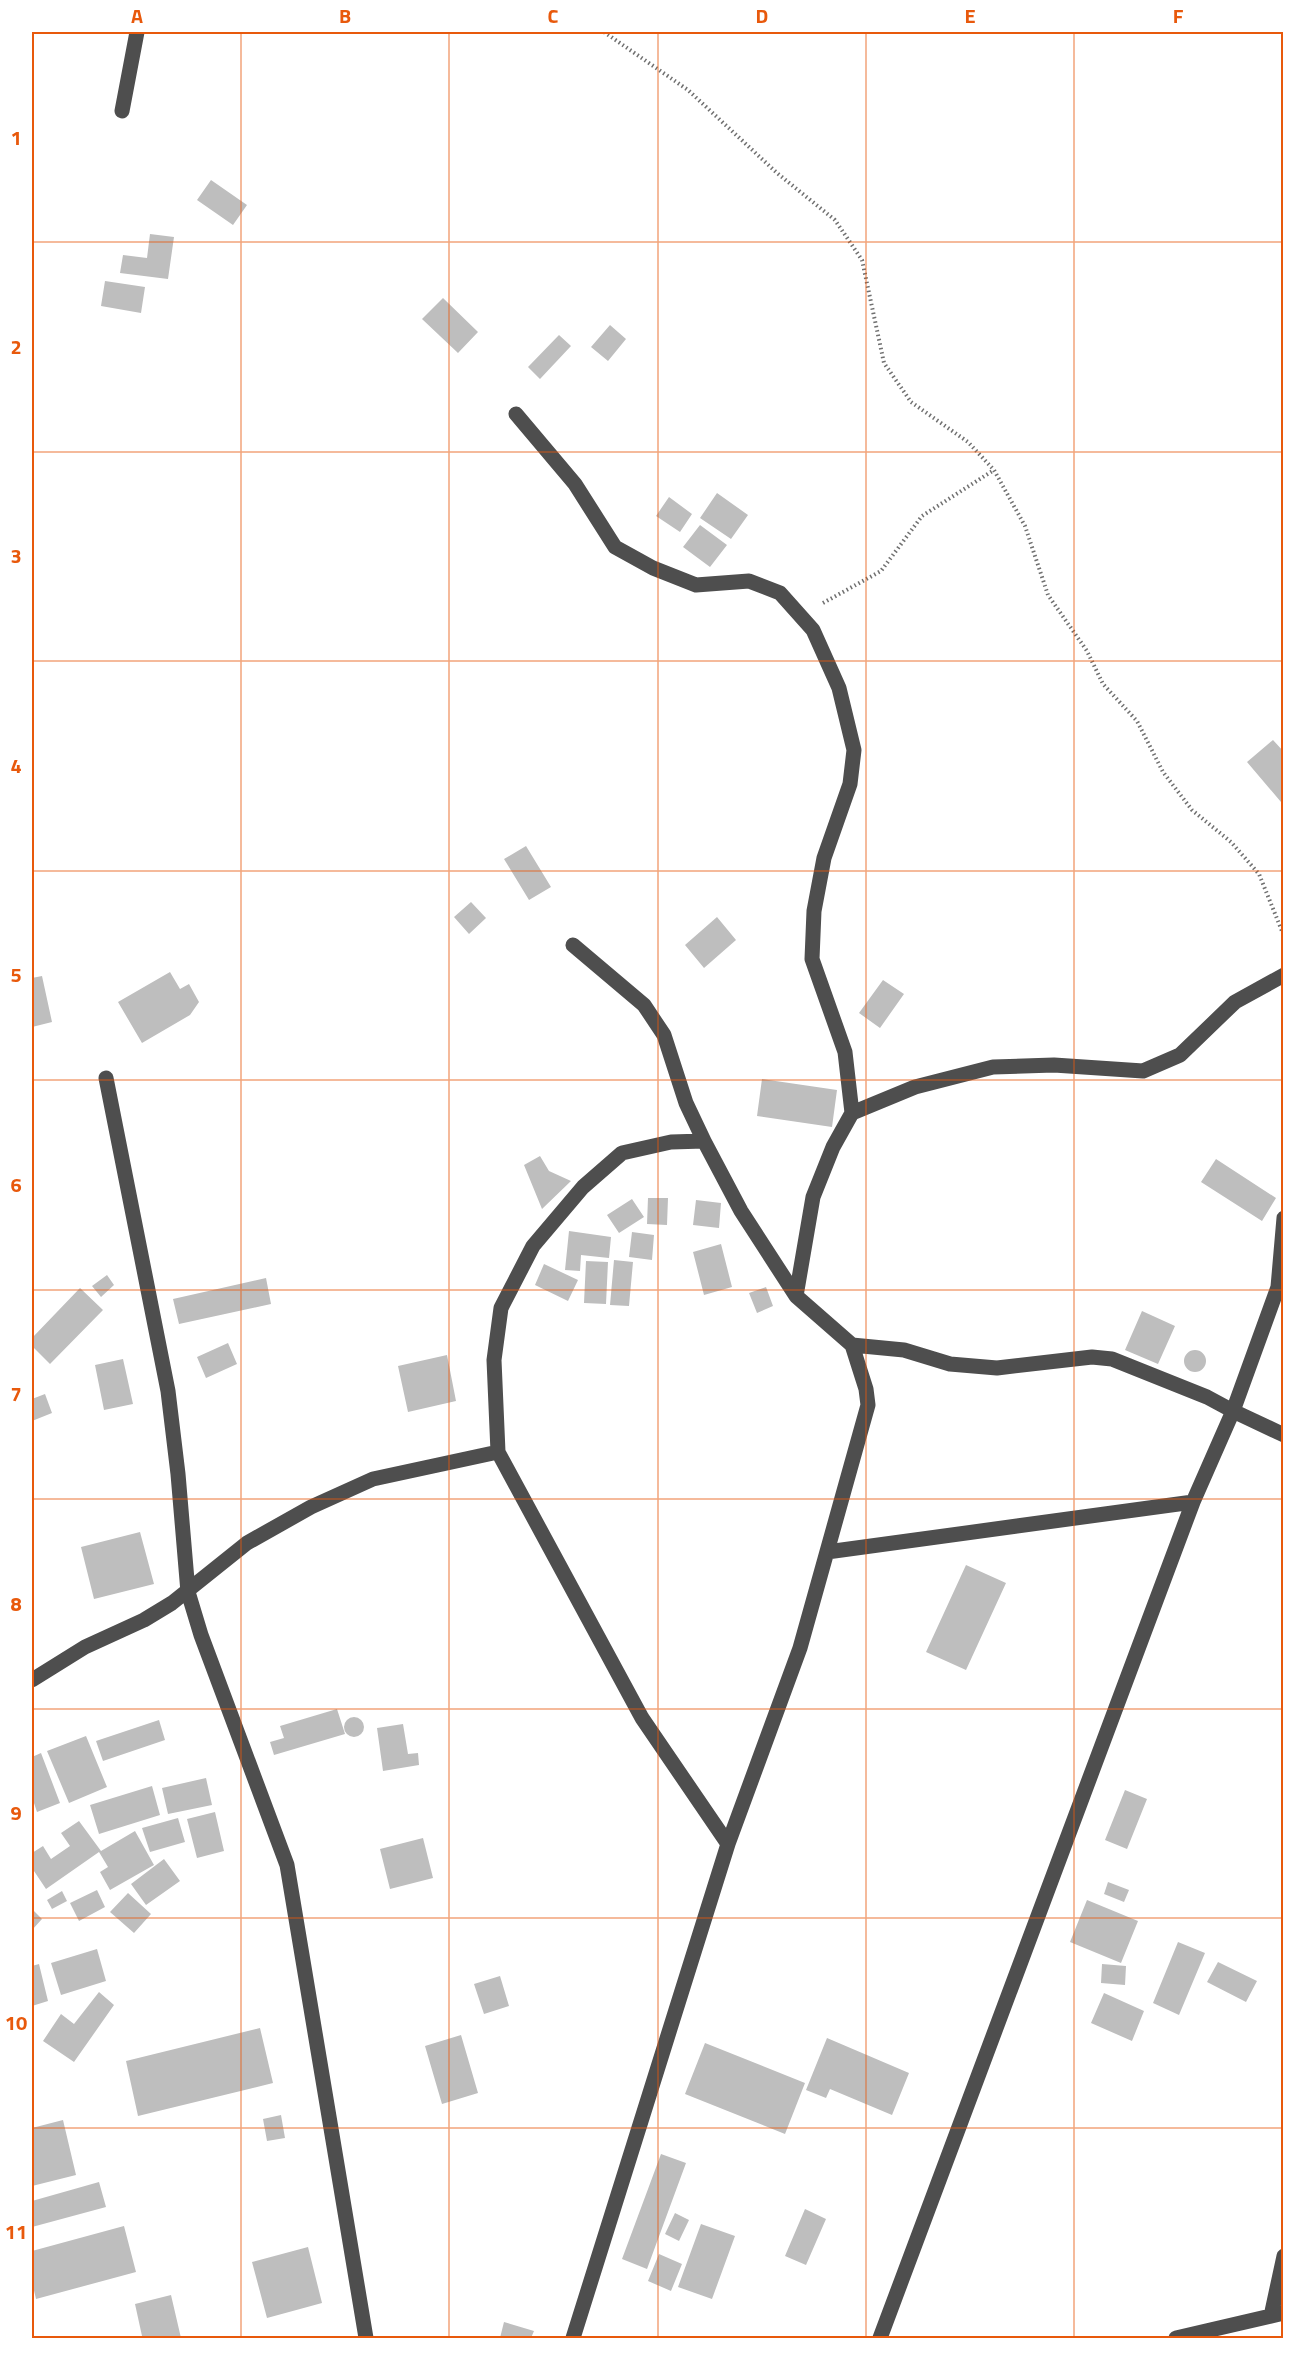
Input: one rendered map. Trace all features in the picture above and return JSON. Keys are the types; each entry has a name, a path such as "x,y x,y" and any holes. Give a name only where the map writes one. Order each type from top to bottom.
{"street":[{"path":"122,111 137,32"},
{"path":"516,414 575,484 615,547 653,567 696,585 749,581 780,593 813,630 839,688 854,750 850,784 824,858 814,911 812,959 845,1052 852,1113 833,1147 813,1197 796,1296"},
{"path":"573,945 644,1005 664,1035 686,1103 741,1211 796,1296 852,1345 866,1389 868,1405 800,1648 728,1844 573,2338"},
{"path":"852,1113 915,1087 993,1067 1054,1065 1143,1071 1180,1055 1236,1002 1284,975"},
{"path":"106,1078 168,1391 188,1592 201,1635 287,1865 366,2338"},
{"path":"704,1141 671,1142 622,1153 583,1187 533,1246 501,1308 494,1360 498,1452 642,1718 728,1844"},
{"path":"880,2338 1193,1502 1233,1411 1278,1287 1284,1218"},
{"path":"852,1345 904,1350 950,1365 997,1368 1092,1357 1112,1359 1198,1392 1284,1435"},
{"path":"32,1680 85,1647 144,1620 188,1592 247,1543 311,1508 372,1479 498,1452"},
{"path":"827,1552 1193,1502"},
{"path":"1176,2338 1277,2315 1284,2256"}],"path":[{"path":"476,32 489,32"},
{"path":"603,32 688,90 777,173 835,220 862,260 884,363 911,402 968,442 994,470 1025,526 1048,595 1086,651 1103,684 1137,721 1163,772 1192,810 1231,842 1259,873 1284,936"},
{"path":"802,616 881,571 922,516 994,470"}],"building":[{"path":"211,180 247,205 233,225 197,200"},
{"path":"150,234 174,237 168,279 120,273 123,255 147,258"},
{"path":"105,281 145,287 141,313 101,306"},
{"path":"443,298 478,332 458,353 422,319"},
{"path":"610,325 626,339 608,361 591,347"},
{"path":"559,335 571,346 540,379 528,367"},
{"path":"717,493 748,515 731,539 700,518"},
{"path":"669,497 692,514 680,532 656,516"},
{"path":"700,525 727,545 710,567 683,547"},
{"path":"1273,740 1284,752 1281,802 1247,762"},
{"path":"526,846 551,887 529,900 504,859"},
{"path":"471,902 486,918 469,934 454,917"},
{"path":"717,917 736,940 704,968 685,945"},
{"path":"170,972 180,989 189,984 199,1002 190,1015 142,1043 118,1002"},
{"path":"42,976 52,1022 32,1027 32,978"},
{"path":"883,980 904,994 880,1028 859,1013"},
{"path":"762,1079 837,1090 832,1127 757,1116"},
{"path":"540,1156 549,1171 571,1181 542,1209 524,1165"},
{"path":"1216,1159 1276,1198 1262,1221 1201,1182"},
{"path":"648,1198 668,1198 667,1225 647,1224"},
{"path":"632,1199 644,1217 619,1233 607,1215"},
{"path":"696,1200 721,1203 719,1228 693,1225"},
{"path":"569,1231 611,1237 609,1258 581,1255 580,1271 565,1270"},
{"path":"632,1232 654,1235 652,1260 629,1257"},
{"path":"721,1244 732,1287 704,1295 693,1252"},
{"path":"614,1260 633,1262 629,1306 610,1305"},
{"path":"586,1261 608,1262 606,1304 584,1303"},
{"path":"544,1264 578,1280 568,1301 535,1285"},
{"path":"107,1275 114,1285 101,1297 92,1286"},
{"path":"266,1278 271,1304 179,1324 173,1299"},
{"path":"766,1287 773,1306 757,1313 749,1293"},
{"path":"80,1288 103,1310 50,1364 32,1346 32,1338"},
{"path":"1142,1311 1175,1326 1158,1364 1125,1350"},
{"path":"228,1343 237,1364 206,1378 197,1357"},
{"path":"1195,1350 1203,1353 1206,1361 1203,1369 1195,1372 1187,1369 1184,1361 1187,1353"},
{"path":"447,1355 456,1401 408,1412 398,1366"},
{"path":"123,1359 133,1404 104,1410 95,1365"},
{"path":"45,1394 52,1413 32,1421 32,1399"},
{"path":"140,1532 154,1584 94,1599 81,1547"},
{"path":"966,1565 1006,1583 966,1670 926,1652"},
{"path":"337,1709 345,1734 274,1755 270,1742 284,1738 280,1726"},
{"path":"354,1717 361,1720 364,1727 361,1734 354,1737 347,1734 344,1727 347,1720"},
{"path":"159,1720 165,1740 103,1761 96,1741"},
{"path":"403,1724 408,1754 418,1753 419,1765 383,1771 377,1728"},
{"path":"86,1736 107,1787 69,1803 47,1751"},
{"path":"41,1753 60,1803 37,1812 32,1797 32,1757"},
{"path":"206,1778 212,1805 168,1814 162,1788"},
{"path":"152,1786 160,1815 99,1834 90,1805"},
{"path":"1125,1790 1147,1799 1127,1849 1105,1840"},
{"path":"215,1812 224,1851 197,1858 187,1819"},
{"path":"178,1818 185,1842 150,1852 142,1828"},
{"path":"79,1821 101,1851 135,1831 154,1865 110,1890 100,1872 108,1867 99,1852 46,1889 32,1868 32,1853 43,1846 51,1859 70,1846 61,1833"},
{"path":"423,1838 433,1878 390,1889 380,1849"},
{"path":"164,1859 180,1881 146,1905 131,1884"},
{"path":"1108,1882 1129,1890 1124,1902 1104,1894"},
{"path":"97,1890 105,1907 79,1921 70,1903"},
{"path":"62,1891 67,1901 52,1909 47,1900"},
{"path":"128,1893 151,1914 134,1933 110,1912"},
{"path":"1087,1900 1138,1921 1121,1963 1070,1942"},
{"path":"32,1909 42,1919 32,1930"},
{"path":"1178,1942 1205,1953 1179,2015 1153,2003"},
{"path":"97,1949 106,1981 61,1995 51,1963"},
{"path":"1218,1962 1257,1981 1246,2002 1207,1982"},
{"path":"39,1964 48,2001 32,2006 32,1966"},
{"path":"1102,1964 1126,1966 1125,1985 1101,1983"},
{"path":"500,1976 509,2006 484,2014 474,1984"},
{"path":"99,1992 114,2005 74,2062 43,2041 61,2014 74,2024"},
{"path":"1104,1993 1144,2011 1132,2041 1091,2023"},
{"path":"260,2028 273,2083 138,2116 126,2061"},
{"path":"461,2035 478,2093 442,2104 425,2046"},
{"path":"827,2038 909,2073 892,2115 830,2089 826,2098 806,2090"},
{"path":"705,2043 805,2083 785,2134 685,2094"},
{"path":"281,2115 285,2138 267,2141 263,2119"},
{"path":"63,2120 76,2175 32,2186 32,2128"},
{"path":"661,2154 686,2163 647,2269 622,2259"},
{"path":"99,2182 106,2207 32,2227 32,2201"},
{"path":"805,2209 826,2219 806,2265 785,2256"},
{"path":"675,2213 689,2220 679,2241 665,2234"},
{"path":"701,2224 735,2236 712,2299 678,2287"},
{"path":"124,2226 136,2272 36,2299 32,2282 32,2251"},
{"path":"308,2247 322,2303 267,2318 252,2262"},
{"path":"659,2254 682,2264 671,2291 648,2281"},
{"path":"171,2295 181,2338 137,2338 142,2336 135,2304"},
{"path":"504,2322 534,2331 531,2338 500,2338"}]}
